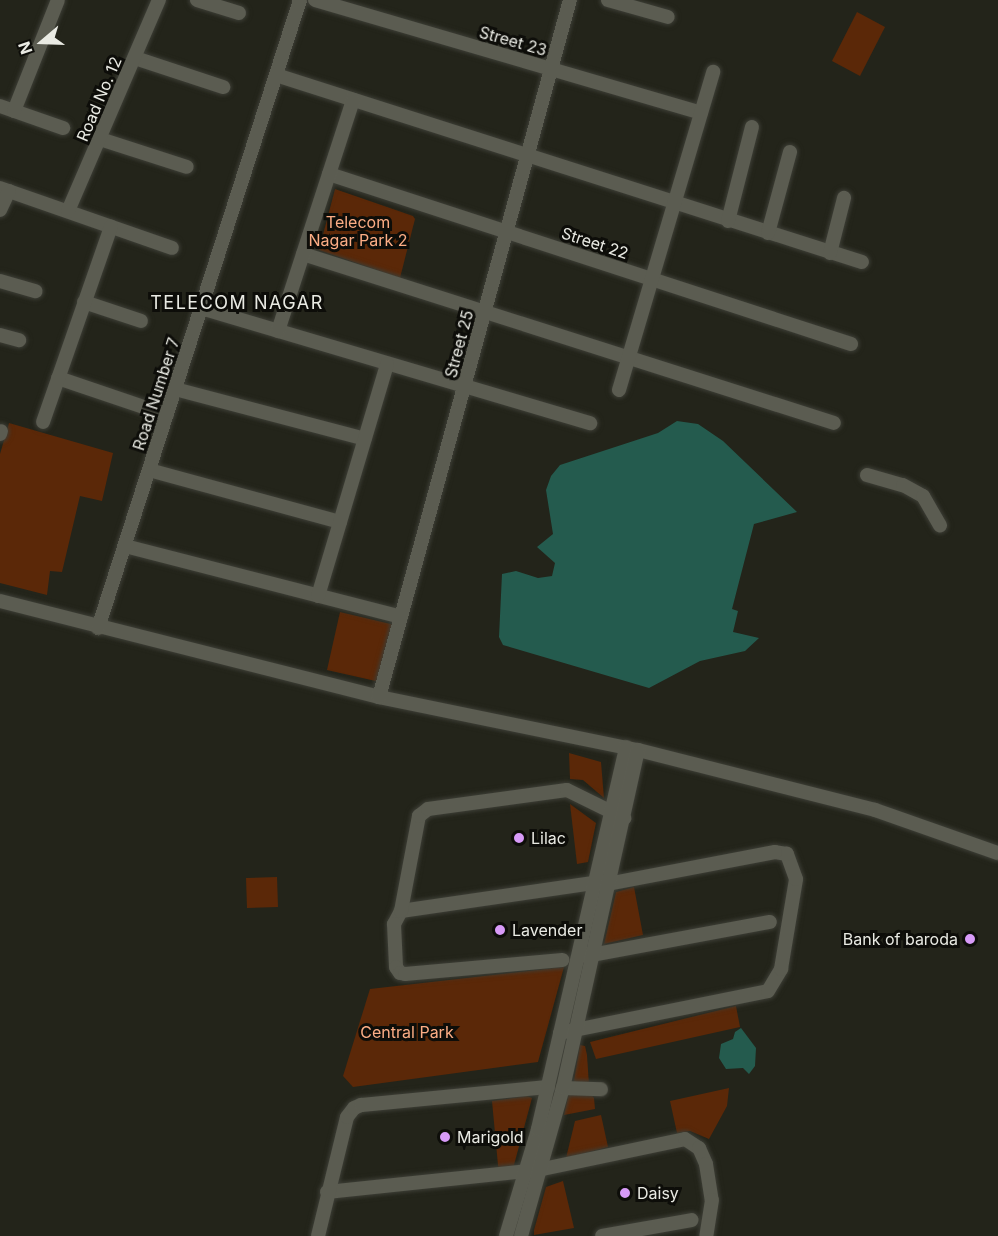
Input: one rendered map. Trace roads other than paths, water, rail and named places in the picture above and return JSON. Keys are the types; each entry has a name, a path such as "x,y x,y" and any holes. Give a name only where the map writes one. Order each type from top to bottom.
{"street":[{"path":"14,111 58,0"},
{"name":"Road No. 12","path":"68,212 159,0"},
{"path":"197,0 239,13"},
{"name":"Road Number 7","path":"98,628 300,0"},
{"name":"Street 23","path":"315,0 701,113"},
{"name":"Street 25","path":"379,697 570,0"},
{"path":"608,0 668,17"},
{"path":"135,58 223,87"},
{"path":"619,390 713,72"},
{"path":"276,75 862,262"},
{"path":"278,331 353,100"},
{"path":"0,106 63,128"},
{"path":"728,220 752,127"},
{"path":"100,139 187,167"},
{"path":"768,233 790,152"},
{"name":"Street 22","path":"329,174 850,344"},
{"path":"0,210 4,189 172,248"},
{"path":"830,252 844,198"},
{"path":"42,422 111,226"},
{"path":"303,254 834,423"},
{"path":"0,281 36,291"},
{"path":"84,302 141,321"},
{"path":"201,308 590,423"},
{"path":"0,335 19,340"},
{"path":"318,596 387,364"},
{"path":"58,378 167,415"},
{"path":"175,389 364,439"},
{"path":"149,470 340,522"},
{"path":"867,475 903,485 923,496 940,526"},
{"path":"124,546 401,617"},
{"path":"0,600 98,628 379,697 632,749 875,810 998,853"},
{"path":"521,1236 563,1088 608,885 618,816 632,749"},
{"path":"562,960 405,975 400,973 396,967 394,924 401,911 418,816 422,811 567,790 618,816"},
{"path":"506,1236 538,1129 593,883 618,816"},
{"path":"401,911 593,883 608,885 776,852 787,854 796,879 781,969 768,991 560,1033"},
{"path":"578,957 770,922"},
{"path":"318,1236 327,1191 347,1117 361,1105 548,1087"},
{"path":"563,1088 601,1089"},
{"path":"327,1191 538,1170 685,1139 699,1148 706,1164 712,1200 706,1236"},
{"path":"602,1236 692,1220"}],"water":[{"path":"677,421 698,424 723,441 797,512 754,524 732,609 738,611 733,632 759,638 745,651 700,661 649,688 503,645 499,637 502,574 516,571 538,578 552,576 555,563 537,547 553,534 546,490 551,476 560,465 658,433"},
{"path":"741,1028 756,1048 755,1066 749,1074 743,1068 726,1069 719,1058 721,1044 733,1039 735,1032"}],"place":[{"name":"Lilac","path":"519,838"},
{"name":"Lavender","path":"500,930"},
{"name":"Bank of baroda","path":"970,939"},
{"name":"Marigold","path":"445,1137"},
{"name":"Daisy","path":"625,1193"}],"district":[{"name":"TELECOM NAGAR","path":"237,303"}],"park label":[{"name":"Telecom Nagar Park 2","path":"358,231"},
{"name":"Central Park","path":"407,1032"}]}
